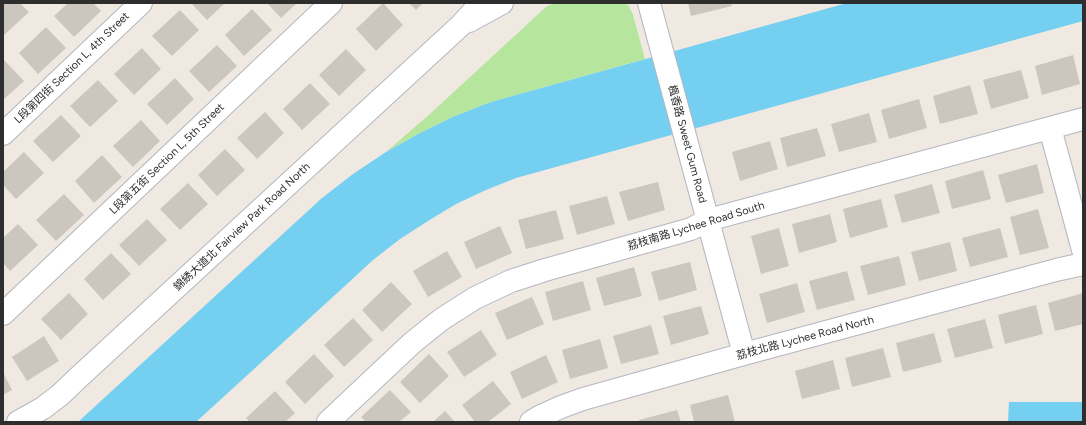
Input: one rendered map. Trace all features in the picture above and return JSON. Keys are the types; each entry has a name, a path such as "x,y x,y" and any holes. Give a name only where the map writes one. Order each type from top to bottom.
{"street":[{"name":"L段第四街 Section L, 4th Street","path":"3,134 140,3"},
{"name":"L段第五街 Section L, 5th Street","path":"3,314 331,3"},
{"path":"461,25 481,3"},
{"path":"461,25 502,3"},
{"name":"楓香路 Sweet Gum Road","path":"649,3 744,354"},
{"name":"錦綉大道北 Fairview Park Road North","path":"18,422 42,408 60,394 461,25"},
{"name":"荔枝南路 Lychee Road South","path":"328,422 412,342 442,319 475,298 511,281 691,229 708,220 1083,118"},
{"path":"1050,128 1083,250"},
{"name":"荔枝北路 Lychee Road North","path":"531,422 561,406 583,399 744,354 1083,264"}],"green space":[{"path":"557,3 625,3 629,6 633,15 645,59 491,102 455,116 386,152 431,113 547,6"}],"water":[{"path":"847,3 1083,3 1083,21 516,178 456,204 400,239 373,260 196,422 78,422 322,198 353,174 386,152 420,133 455,116 491,102"},
{"path":"1009,402 1083,402 1083,422 1008,422"}],"building":[{"path":"3,3 20,3 29,12 3,36"},
{"path":"68,3 93,3 101,11 74,37 54,16"},
{"path":"191,3 225,3 207,20"},
{"path":"267,3 297,3 281,18"},
{"path":"383,3 403,25 376,51 356,29"},
{"path":"409,3 423,3 416,10"},
{"path":"688,3 731,3 732,6 691,16"},
{"path":"252,9 272,30 244,56 225,35"},
{"path":"180,10 199,30 172,56 152,36"},
{"path":"46,27 66,48 38,74 19,53"},
{"path":"217,45 237,66 209,92 189,71"},
{"path":"142,48 161,69 134,95 114,74"},
{"path":"346,49 366,70 339,96 319,75"},
{"path":"1073,55 1080,84 1042,95 1035,66"},
{"path":"4,60 24,81 3,100 3,61"},
{"path":"1021,70 1029,98 991,109 983,80"},
{"path":"175,78 194,99 167,125 147,104"},
{"path":"98,80 118,101 90,127 70,106"},
{"path":"310,83 330,104 302,130 283,109"},
{"path":"970,85 978,114 940,124 933,96"},
{"path":"919,99 927,128 889,139 881,110"},
{"path":"265,112 284,133 257,159 237,138"},
{"path":"869,113 877,142 839,152 831,124"},
{"path":"61,115 81,136 53,162 33,141"},
{"path":"141,120 160,141 133,167 113,146"},
{"path":"817,128 826,156 787,167 780,138"},
{"path":"770,141 778,169 740,181 732,152"},
{"path":"225,149 245,170 217,196 198,175"},
{"path":"24,152 44,173 16,199 3,185 3,172"},
{"path":"102,155 122,177 94,203 75,181"},
{"path":"1037,164 1044,193 1006,203 998,175"},
{"path":"983,170 991,199 952,209 945,181"},
{"path":"658,182 665,210 628,221 619,192"},
{"path":"188,183 208,204 180,230 160,209"},
{"path":"932,184 940,213 902,223 894,195"},
{"path":"64,194 84,215 56,241 36,220"},
{"path":"607,196 615,224 577,235 569,206"},
{"path":"881,199 888,227 850,238 843,209"},
{"path":"1038,209 1049,248 1020,255 1010,217"},
{"path":"556,210 564,239 526,249 518,220"},
{"path":"830,214 837,242 799,253 792,224"},
{"path":"147,219 167,240 139,266 119,245"},
{"path":"18,224 38,245 10,271 3,263 3,238"},
{"path":"500,226 512,253 476,269 464,242"},
{"path":"779,228 789,266 761,274 751,236"},
{"path":"1000,228 1008,257 970,267 962,238"},
{"path":"950,242 957,271 919,281 911,252"},
{"path":"447,251 462,277 428,297 413,271"},
{"path":"111,253 131,274 103,300 84,279"},
{"path":"899,256 906,285 868,295 860,266"},
{"path":"690,262 697,290 659,301 651,272"},
{"path":"634,267 642,296 604,306 596,278"},
{"path":"847,271 855,300 817,310 809,281"},
{"path":"583,281 591,310 553,321 545,292"},
{"path":"391,282 412,304 382,332 362,310"},
{"path":"797,283 805,312 767,323 759,294"},
{"path":"69,293 88,314 61,340 41,319"},
{"path":"1083,293 1083,324 1055,331 1048,303"},
{"path":"532,297 544,324 507,340 495,313"},
{"path":"1036,305 1043,334 1005,344 998,315"},
{"path":"701,306 709,334 671,345 663,316"},
{"path":"353,318 373,340 344,367 324,345"},
{"path":"985,319 993,348 955,358 947,329"},
{"path":"651,325 659,354 621,364 613,336"},
{"path":"481,330 497,355 464,377 447,352"},
{"path":"934,333 942,362 903,372 896,343"},
{"path":"44,336 59,361 27,381 12,357"},
{"path":"600,339 608,368 570,379 562,350"},
{"path":"883,348 891,377 852,387 845,358"},
{"path":"314,354 334,376 305,404 285,382"},
{"path":"429,354 449,376 420,403 400,382"},
{"path":"546,355 558,382 522,399 510,372"},
{"path":"833,360 840,389 802,399 795,371"},
{"path":"3,372 12,390 3,395"},
{"path":"493,381 511,404 488,422 475,422 462,405"},
{"path":"390,390 411,412 399,422 366,422 361,417"},
{"path":"275,391 295,413 285,422 250,422 246,418"},
{"path":"728,395 735,422 694,422 690,405"},
{"path":"677,410 681,422 639,422 639,420"},
{"path":"445,411 455,422 433,422"}]}
